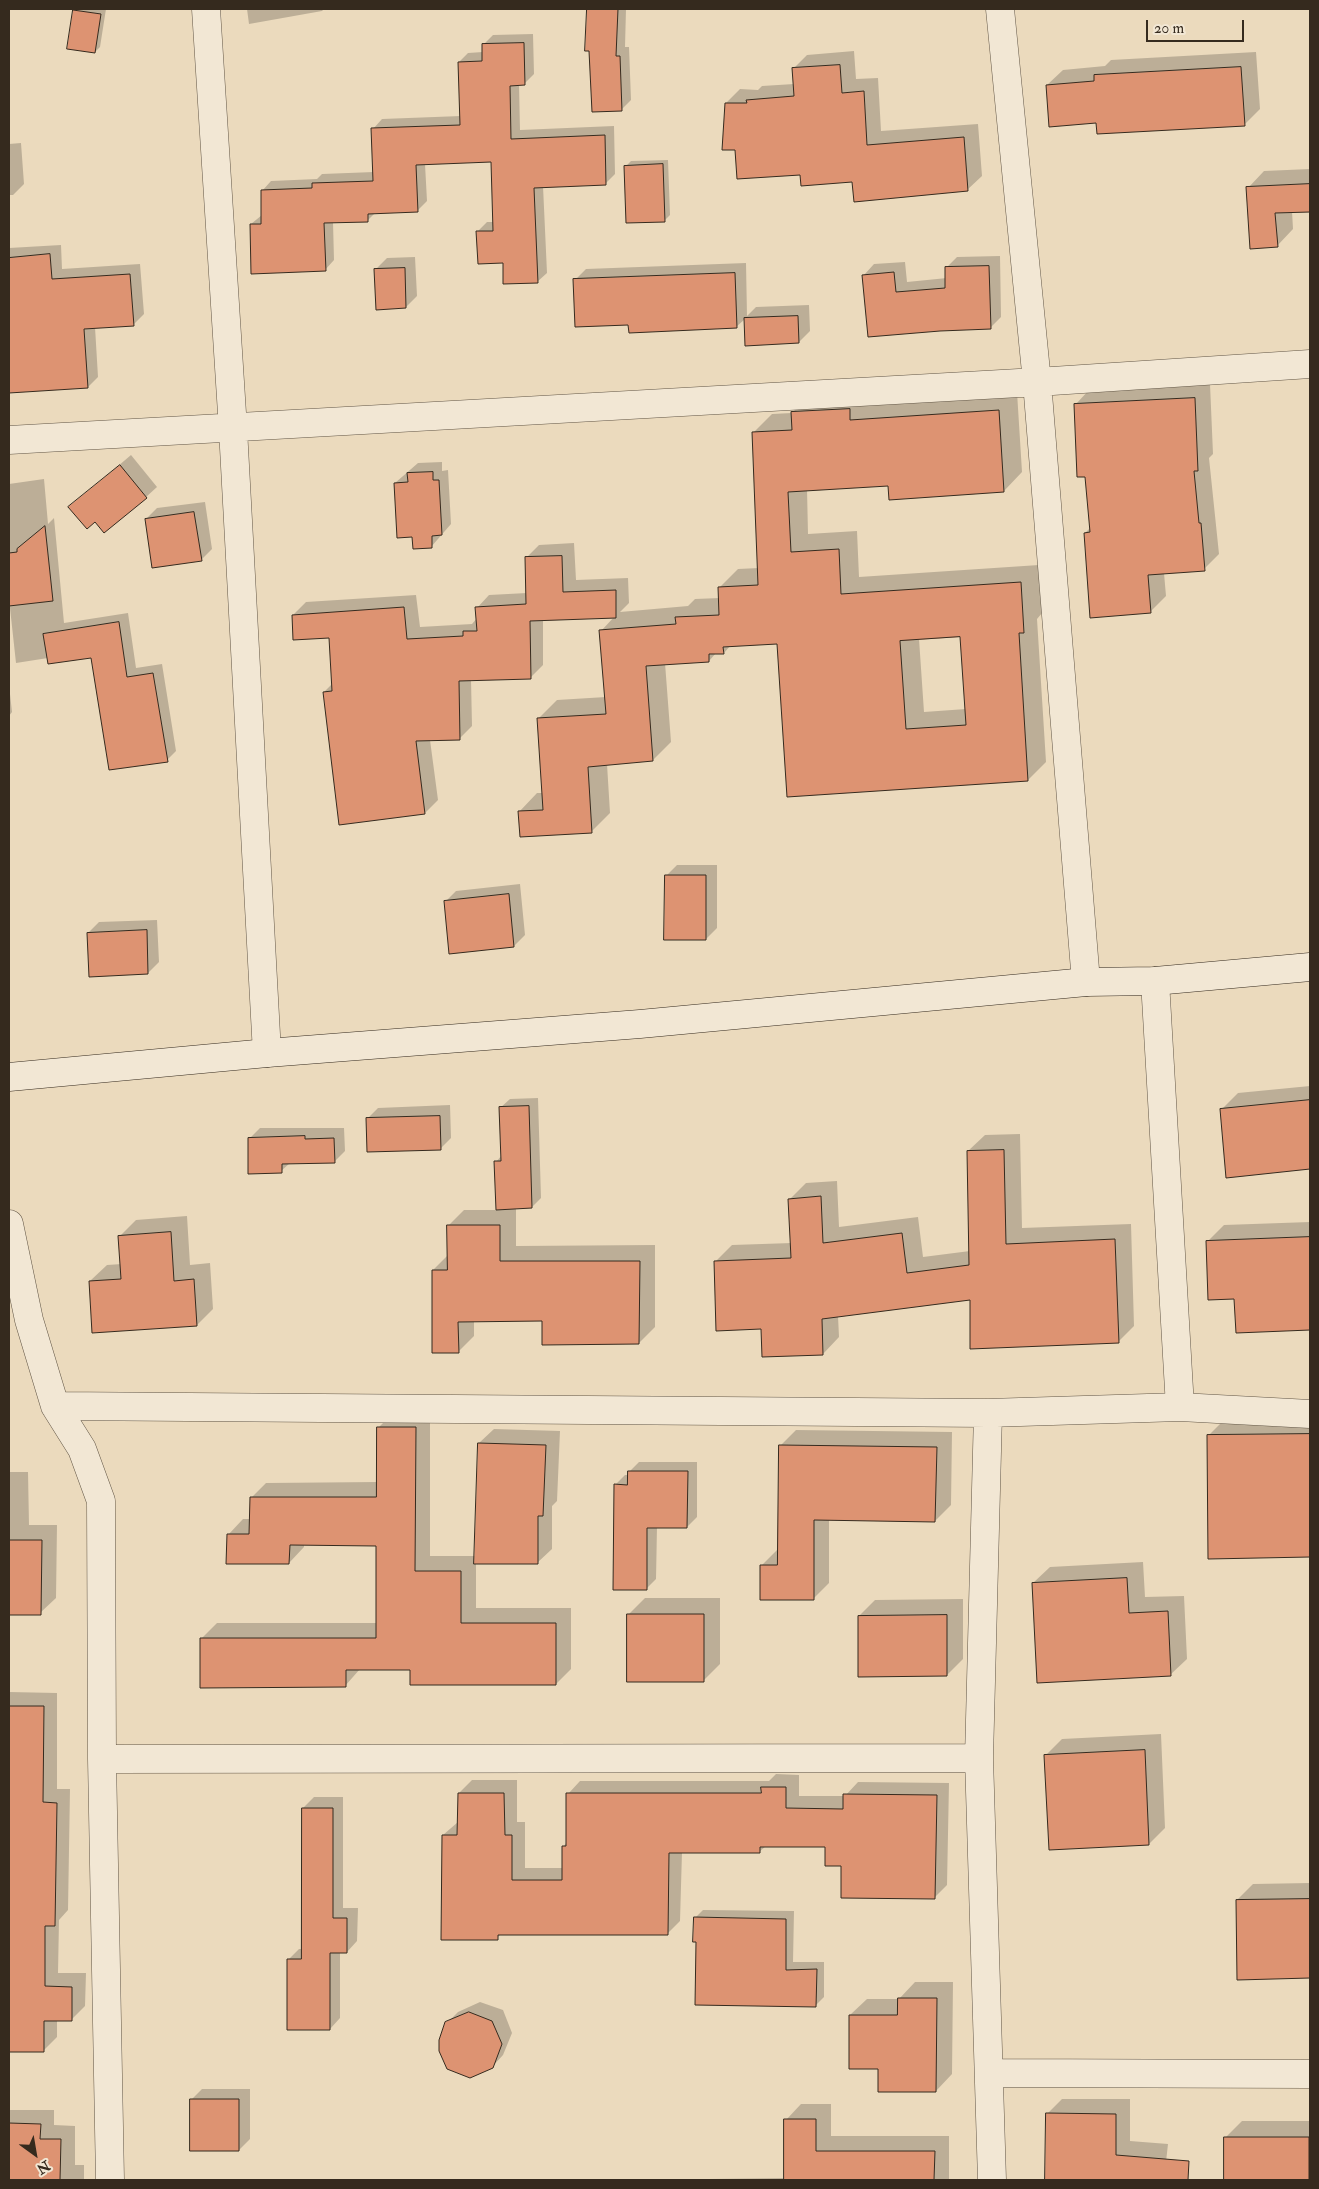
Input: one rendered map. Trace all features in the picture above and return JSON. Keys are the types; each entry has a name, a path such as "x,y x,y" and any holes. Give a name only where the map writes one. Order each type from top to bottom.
{"street":[{"path":"206,9 233,429 267,1053"},
{"path":"1000,9 1036,382 1086,982"},
{"path":"9,440 233,429 1310,364"},
{"path":"9,1077 267,1053 640,1024 1086,982 1155,981 1310,966"},
{"path":"1155,981 1180,1407"},
{"path":"9,1224 29,1320 55,1406 82,1449 101,1501 102,1759 110,2180"},
{"path":"55,1406 988,1413 1180,1407 1310,1414"},
{"path":"988,1413 980,1758 992,2180"},
{"path":"102,1759 980,1758"},
{"path":"989,2072 1310,2074"}],"building":[{"path":"587,9 618,9 616,56 620,56 622,111 592,112 589,51 585,51"},
{"path":"73,10 101,14 95,53 67,49"},
{"path":"524,43 525,85 510,86 511,139 605,135 606,185 534,188 538,283 503,284 503,263 478,264 476,231 493,231 491,162 416,165 418,212 368,214 368,222 324,223 326,271 251,274 250,224 261,224 261,190 312,188 312,183 373,181 371,128 460,125 458,62 482,61 482,44"},
{"path":"840,65 842,93 864,91 867,145 964,137 968,191 854,202 852,182 801,186 800,175 737,179 735,150 722,150 725,103 747,103 746,100 794,96 792,68"},
{"path":"1241,67 1245,126 1097,134 1096,123 1049,127 1046,85 1094,81 1094,75"},
{"path":"663,164 665,222 626,223 624,166"},
{"path":"1310,184 1310,212 1275,213 1278,247 1250,249 1246,187"},
{"path":"50,254 52,279 130,274 134,326 84,329 88,388 9,393 9,258"},
{"path":"989,266 991,329 868,337 862,275 894,272 896,292 945,288 945,267"},
{"path":"405,268 406,308 376,310 374,269"},
{"path":"735,273 737,328 629,333 628,325 575,327 573,279"},
{"path":"798,316 799,343 745,346 744,318"},
{"path":"1195,398 1198,471 1194,471 1205,571 1148,575 1151,613 1090,618 1084,533 1090,532 1085,477 1077,477 1074,404"},
{"path":"850,409 850,420 999,410 1004,492 889,500 888,486 788,492 791,552 839,549 841,594 1021,582 1024,633 1019,633 1028,781 787,797 777,644 723,647 724,654 709,654 709,662 646,666 653,761 588,767 592,833 520,837 518,811 543,810 537,718 606,714 599,630 676,624 675,617 719,615 718,587 758,585 752,432 792,430 791,412","holes":["960,637 966,725 906,729 900,641"]},
{"path":"120,465 147,498 104,533 95,522 87,529 68,507"},
{"path":"433,472 433,480 439,480 442,535 432,536 432,548 413,549 412,537 397,538 394,483 408,482 407,473"},
{"path":"194,512 202,561 152,568 145,519"},
{"path":"45,526 53,601 9,606 9,553 17,552 17,549"},
{"path":"562,556 563,592 616,590 616,618 530,621 531,679 459,681 460,740 416,741 425,814 339,825 323,692 332,691 329,638 293,640 292,615 404,607 407,639 463,636 463,631 477,631 475,607 526,604 525,557"},
{"path":"119,622 127,677 153,673 168,762 109,770 91,658 48,664 43,634"},
{"path":"665,875 706,875 706,940 664,940"},
{"path":"509,894 514,947 449,954 444,901"},
{"path":"147,930 148,974 89,977 87,933"},
{"path":"1310,1100 1310,1169 1226,1178 1220,1109"},
{"path":"529,1106 532,1208 496,1210 494,1161 501,1161 499,1107"},
{"path":"440,1116 441,1150 367,1152 366,1118"},
{"path":"305,1136 305,1139 334,1138 335,1163 282,1164 282,1173 248,1174 248,1138"},
{"path":"1004,1150 1006,1244 1115,1239 1119,1343 970,1349 970,1300 822,1319 823,1355 762,1357 761,1329 716,1331 714,1261 791,1258 788,1199 821,1196 823,1243 902,1233 907,1273 969,1265 967,1151"},
{"path":"447,1225 500,1225 500,1261 640,1261 639,1344 542,1345 542,1321 458,1322 459,1353 432,1353 432,1270 447,1270"},
{"path":"171,1232 174,1281 194,1279 197,1326 92,1333 89,1281 121,1279 118,1236"},
{"path":"1310,1237 1310,1330 1236,1333 1234,1299 1208,1300 1206,1241"},
{"path":"377,1427 416,1427 415,1571 461,1571 461,1623 556,1623 556,1685 410,1685 410,1670 346,1670 346,1687 200,1688 200,1638 376,1638 376,1546 290,1545 289,1564 226,1564 227,1534 249,1534 250,1497 376,1497"},
{"path":"1310,1434 1310,1557 1208,1559 1207,1435"},
{"path":"478,1443 546,1445 543,1516 538,1516 538,1564 474,1564"},
{"path":"779,1445 937,1447 935,1522 814,1520 814,1600 760,1600 760,1565 777,1565"},
{"path":"628,1471 688,1471 687,1528 647,1528 647,1590 613,1590 614,1484 627,1485"},
{"path":"9,1540 42,1540 41,1615 9,1615"},
{"path":"1127,1578 1129,1613 1168,1611 1171,1676 1037,1683 1032,1583"},
{"path":"627,1614 704,1614 704,1682 627,1682"},
{"path":"947,1615 947,1676 858,1677 858,1616"},
{"path":"9,1706 44,1706 43,1802 57,1803 55,1926 45,1926 45,1986 72,1987 72,2021 44,2021 44,2052 9,2052"},
{"path":"1145,1750 1149,1845 1049,1850 1044,1755"},
{"path":"761,1787 786,1787 786,1808 843,1809 843,1794 937,1795 935,1899 841,1898 841,1866 825,1866 825,1847 760,1847 760,1853 669,1853 668,1935 498,1935 498,1940 441,1940 442,1835 457,1835 458,1793 504,1793 505,1835 512,1835 512,1880 562,1880 562,1846 566,1846 566,1793 761,1793"},
{"path":"302,1808 333,1808 333,1918 347,1918 347,1953 330,1953 330,2030 287,2030 287,1959 301,1959"},
{"path":"1310,1899 1310,1978 1237,1980 1236,1900"},
{"path":"694,1917 786,1919 786,1970 817,1969 816,2007 695,2005 696,1942 693,1942"},
{"path":"898,1998 937,1998 936,2092 878,2092 878,2069 849,2069 849,2015 897,2015"},
{"path":"469,2012 492,2021 502,2044 493,2068 470,2078 447,2069 439,2051 439,2040 445,2022"},
{"path":"190,2099 239,2099 239,2151 190,2151"},
{"path":"1046,2113 1116,2114 1116,2155 1189,2161 1188,2180 1045,2180"},
{"path":"784,2119 816,2119 816,2151 935,2151 934,2180 784,2180"},
{"path":"9,2123 41,2124 40,2139 61,2139 60,2180 9,2180"},
{"path":"1224,2137 1309,2137 1309,2180 1224,2180"}]}
